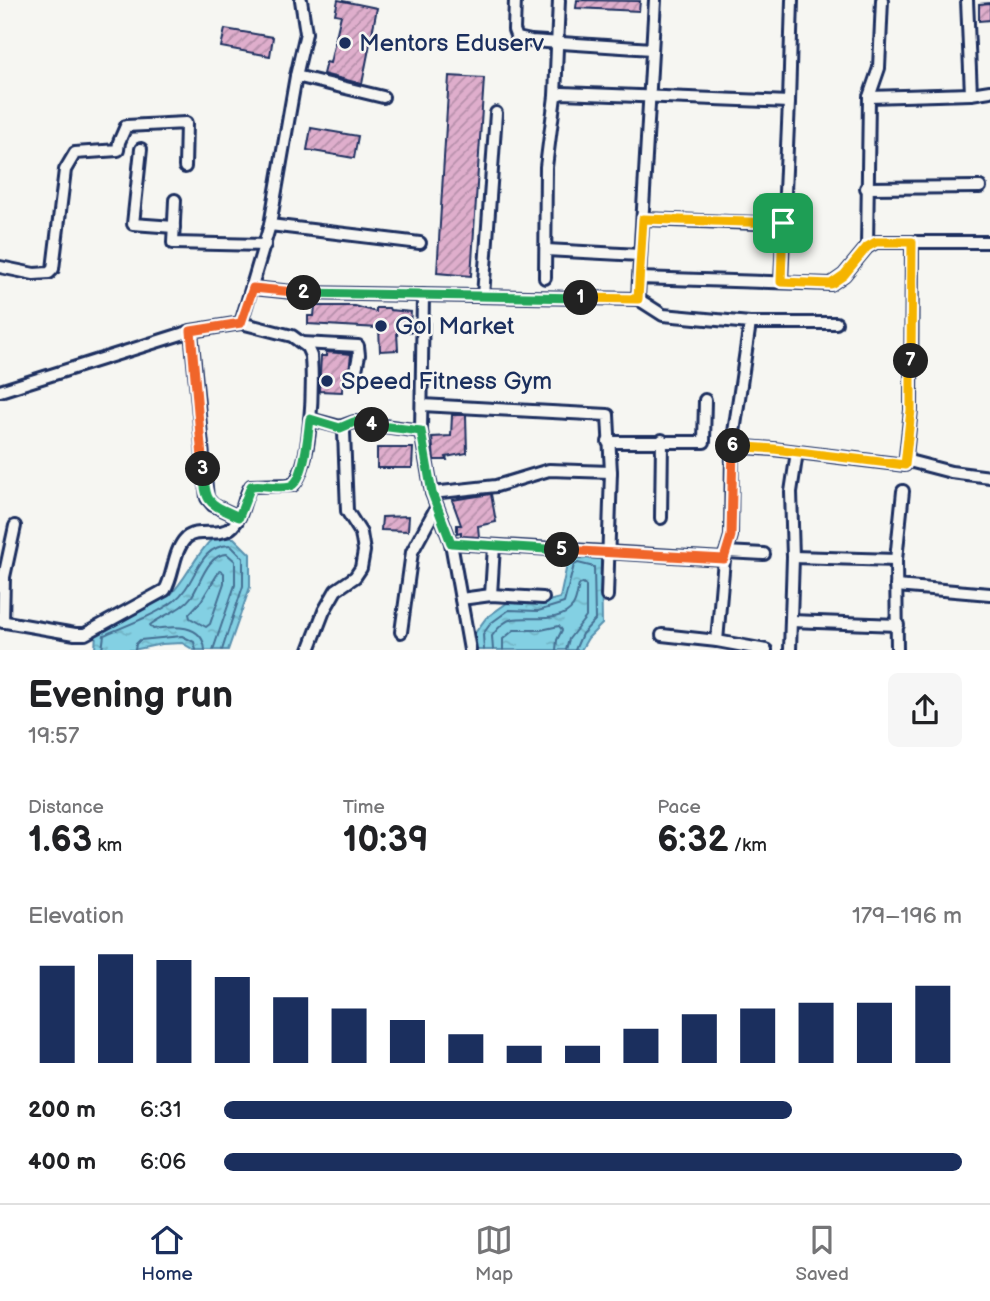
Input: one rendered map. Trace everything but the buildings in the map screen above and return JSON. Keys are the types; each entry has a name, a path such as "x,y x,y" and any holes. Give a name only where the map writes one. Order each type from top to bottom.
{"street":[{"path":"241,323 270,225 306,33 301,0"},
{"path":"515,0 513,30 517,37 531,41 653,49"},
{"path":"545,278 546,167 555,96 559,0"},
{"path":"638,299 655,0"},
{"path":"781,282 792,0"},
{"path":"867,247 869,97 879,68 882,0"},
{"path":"967,0 971,94"},
{"path":"296,76 383,97"},
{"path":"869,97 990,91"},
{"path":"555,96 562,93 650,95 789,102"},
{"path":"483,296 496,113"},
{"path":"0,267 34,274 49,273 53,269 65,170 75,153 118,150 126,126 186,124 185,167"},
{"path":"141,149 133,224 173,228"},
{"path":"866,188 980,187"},
{"path":"175,200 173,243 265,245"},
{"path":"643,219 783,223"},
{"path":"270,225 419,243"},
{"path":"639,278 831,284 844,275 867,247 876,242 990,242"},
{"path":"732,446 905,465 911,410 912,242"},
{"path":"546,250 640,256"},
{"path":"253,288 302,293 638,299 663,315 750,323 836,323"},
{"path":"423,295 421,431 436,509 451,543 470,650"},
{"path":"0,391 191,331 241,323 292,336 307,347 311,356 310,419 303,464 296,482 289,486 251,486 234,526 220,533 191,535 187,538 165,590 85,634 2,622 2,577 15,526"},
{"path":"717,641 725,556 731,536 732,446 750,323"},
{"path":"191,331 207,498 213,505 239,517"},
{"path":"302,343 358,346 356,370"},
{"path":"608,442 704,442 705,400"},
{"path":"422,405 608,415 611,472 607,596"},
{"path":"309,650 324,611 336,590 355,577 361,568 364,551 361,533 347,511 345,432 310,419"},
{"path":"340,428 354,422 421,431"},
{"path":"661,518 662,440"},
{"path":"790,650 793,557 791,492 797,452"},
{"path":"905,460 951,472 990,477"},
{"path":"432,493 496,486 549,470 611,472"},
{"path":"897,650 896,560 903,491"},
{"path":"401,632 412,552 436,509"},
{"path":"451,543 610,553 725,556 764,554"},
{"path":"491,595 494,546"},
{"path":"793,557 896,560"},
{"path":"897,586 990,594"},
{"path":"461,598 491,595 543,598"},
{"path":"791,621 898,625"},
{"path":"662,635 717,641 762,650"}],"water":[{"path":"213,538 234,538 250,554 250,587 228,650 194,650 182,643 133,650 95,650 96,631 169,596"},
{"path":"569,555 601,558 602,624 581,650 477,650 475,633 486,618 507,603 537,604 560,598"}],"place":[{"name":"Mentors Eduserv","path":"345,43"},
{"name":"Gol Market","path":"381,326"},
{"name":"Speed Fitness Gym","path":"327,381"}],"route":[{"path":"643,219 783,223 781,282 831,284 844,275 867,247 876,242 912,242 911,410 905,465 732,446 731,536 724,559 451,543 436,509 421,431 364,422 351,422 340,428 310,419 303,464 296,482 289,486 251,486 239,517 213,505 207,498 191,331 241,323 253,288 302,293 638,299 643,219"}]}
